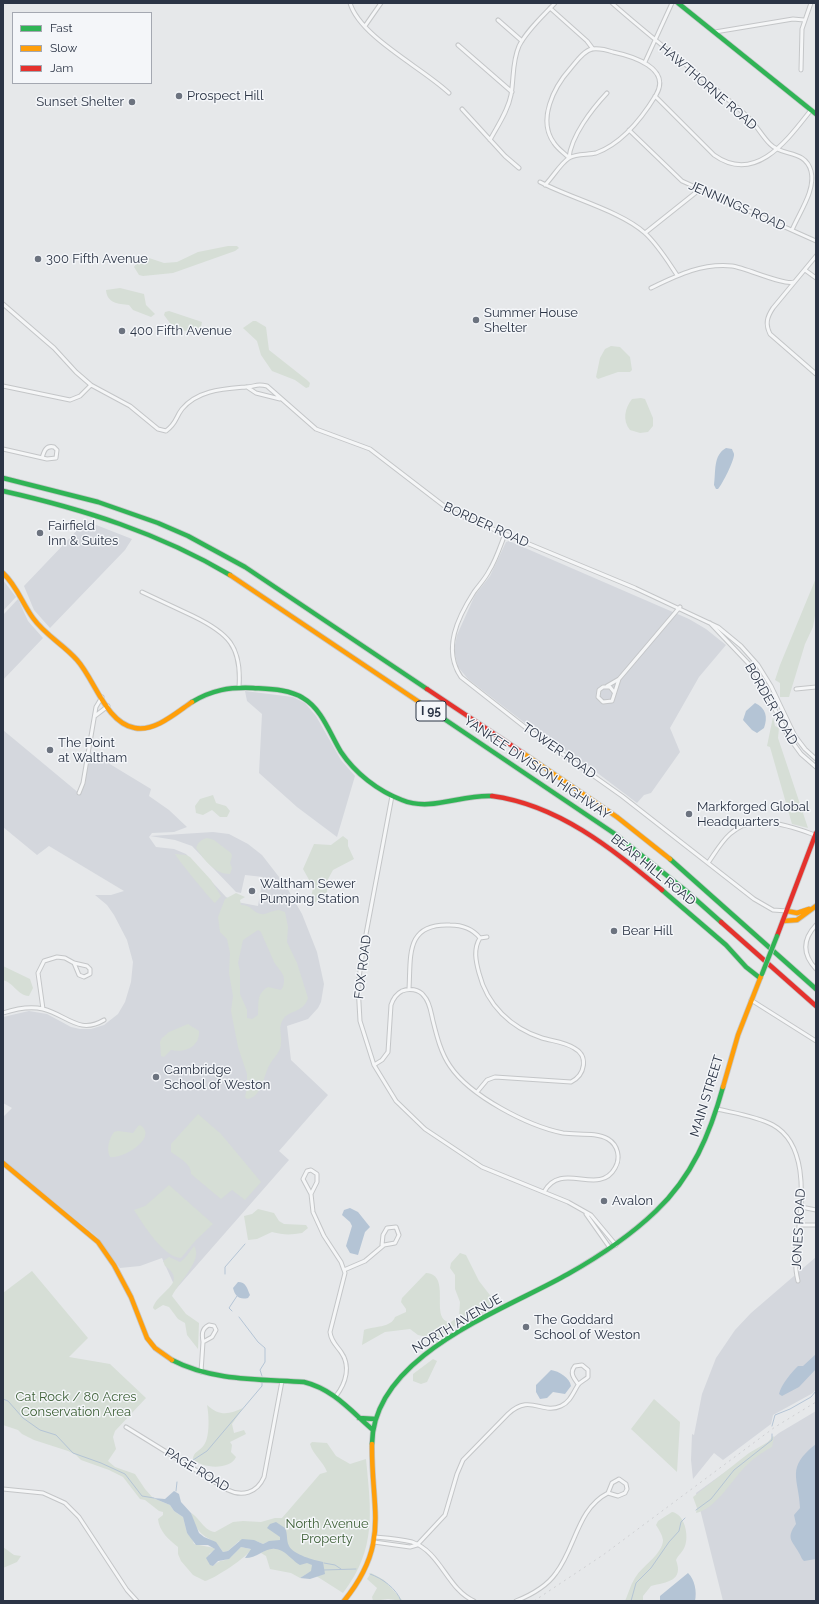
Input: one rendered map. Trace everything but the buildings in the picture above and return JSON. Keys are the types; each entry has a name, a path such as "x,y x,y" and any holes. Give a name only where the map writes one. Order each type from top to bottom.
{"main road":[{"path":"678,3 816,114"},
{"name":"YANKEE DIVISION HIGHWAY","path":"3,478 74,494 131,512 199,541 251,571 605,808 658,849 816,989"},
{"name":"YANKEE DIVISION HIGHWAY","path":"3,491 74,507 131,526 192,553 237,579 603,824 661,870 816,1006"},
{"name":"BEAR HILL ROAD","path":"3,573 18,589 35,620 74,656 116,718 124,724 133,728 144,729 155,725 210,692 227,687 293,693 307,700 315,708 342,754 352,767 392,796 409,802 429,805 478,797 498,797 580,828 649,880 706,927 737,955 752,973 761,976"},
{"name":"MAIN STREET","path":"528,1296 583,1267 611,1249 657,1210 681,1184 701,1150 716,1108 737,1038 816,834"},
{"path":"787,911 799,913 816,905"},
{"path":"783,921 791,922 798,919 816,905"},
{"path":"3,1163 98,1242 116,1268 134,1304 146,1335 155,1348 176,1363 201,1372 222,1377 313,1384 336,1396 373,1430"},
{"name":"NORTH AVENUE","path":"344,1601 363,1573 375,1539 376,1519 372,1449 373,1430 375,1419 383,1401 394,1384 420,1357 461,1332 528,1296"},
{"path":"358,1417 365,1420 375,1419"}],"street":[{"path":"350,3 355,15 365,26 449,93"},
{"path":"365,26 381,3"},
{"path":"490,140 506,111 512,92 514,60 522,41 555,3"},
{"name":"HAWTHORNE ROAD","path":"612,3 655,41 747,116 770,144 778,150 793,154 804,159 808,163 812,175 810,188 792,230"},
{"path":"645,62 672,3"},
{"path":"801,70 801,41 804,20 811,3"},
{"path":"550,8 593,49"},
{"path":"714,32 793,19 804,20"},
{"path":"498,20 522,41"},
{"path":"458,45 512,92"},
{"path":"593,49 628,55 645,62 659,80 659,90 629,130 612,144 600,151 569,158 557,147 550,136 548,123 549,107 559,82 584,54 593,49"},
{"path":"545,185 569,158 570,149 587,117 607,93"},
{"path":"655,96 709,151 724,161 737,164 749,163 767,157 778,150 811,110"},
{"path":"462,109 490,140 520,168"},
{"name":"JENNINGS ROAD","path":"629,130 675,176 699,190 816,241"},
{"path":"540,182 619,217 645,233 659,248 677,275"},
{"path":"645,233 699,190"},
{"path":"816,256 770,313 767,326 770,334 816,374"},
{"path":"651,288 677,275 700,268 725,266 748,269 787,283 794,282"},
{"path":"805,270 816,278"},
{"path":"3,304 54,348 76,372 91,385 80,396 70,400 3,386"},
{"name":"BORDER ROAD","path":"91,385 130,406 158,429 166,431 174,426 182,409 198,396 220,389 247,387 257,384 267,386 276,392 280,399 316,429 370,449 445,508 680,607 718,627 734,639 758,665 771,686 795,736 805,749 816,759"},
{"name":"BORDER ROAD","path":"247,387 256,394 280,399"},
{"path":"3,449 42,458 53,459 57,456 57,450 49,447 45,449 42,458"},
{"name":"TOWER ROAD","path":"505,534 489,572 472,595 453,636 452,657 458,673 470,685 526,728 622,796 699,858 708,863 758,902 773,910 787,911"},
{"path":"142,592 212,626 224,635 233,646 238,657 240,672 239,687"},
{"path":"619,679 599,690 598,697 601,701 606,703 612,701 615,696 614,692 619,679 680,607"},
{"name":"BORDER ROAD","path":"710,623 749,664 763,685 792,743 816,767"},
{"path":"606,686 610,687 614,692"},
{"path":"796,689 816,687"},
{"path":"79,793 83,783 96,705 102,697"},
{"path":"93,719 97,713 108,706"},
{"name":"FOX ROAD","path":"392,796 363,950 358,985 358,1007 361,1027 374,1065 392,1095 408,1114 426,1129 482,1167 570,1203 596,1219 616,1245"},
{"path":"708,863 730,834 740,827 751,823 768,822 816,834"},
{"path":"409,989 412,946 416,938 424,930 434,925 458,925 470,929 480,938"},
{"path":"816,925 808,934 806,942 808,956 816,969"},
{"path":"480,938 487,937"},
{"path":"477,1092 487,1080 495,1077 571,1082 580,1075 584,1064 583,1057 576,1049 522,1030 509,1021 494,1006 485,991 478,968 476,949 480,938"},
{"path":"43,1009 38,974 44,961 57,957 64,958 74,964 87,966 90,969 90,974 84,977 80,975 74,964"},
{"path":"374,1065 382,1060 388,1052 393,1001 399,992 409,989 420,992 426,998 438,1040 446,1060 456,1074 477,1092 506,1111 528,1122 560,1132 602,1136 610,1140 616,1147 618,1163 615,1170 608,1177 598,1180 556,1179 549,1183 544,1192"},
{"path":"751,1000 816,1041"},
{"path":"3,1013 19,1009 43,1009 88,1027 104,1020"},
{"name":"JONES ROAD","path":"716,1108 767,1122 777,1128 785,1136 791,1146 800,1172 802,1187 795,1260 798,1280"},
{"path":"311,1194 317,1182 317,1174 311,1170 307,1171 303,1179 311,1194 315,1219 344,1270 344,1277 330,1332 332,1341 342,1354 347,1366 344,1383 336,1396"},
{"path":"801,1207 816,1210"},
{"name":"FOX ROAD","path":"586,1214 611,1249"},
{"path":"799,1225 816,1225"},
{"path":"344,1270 365,1261 382,1246 392,1244 398,1239 399,1235 396,1227 387,1228 382,1246"},
{"path":"201,1372 203,1342 202,1333 204,1328 209,1325 214,1326 216,1330 214,1335 203,1342"},
{"path":"375,1539 410,1547 417,1545 445,1515 457,1474 463,1460 508,1414 516,1408 524,1405 552,1408 561,1406 571,1397 578,1384 586,1379 589,1374 587,1368 580,1365 575,1366 572,1372 578,1384"},
{"name":"PAGE ROAD","path":"126,1427 228,1490 239,1494 248,1493 257,1487 264,1477 282,1381"},
{"path":"516,1601 539,1588 554,1576 564,1560 588,1510 596,1500 608,1493 612,1483 616,1480 622,1480 626,1484 626,1491 623,1495 618,1496 608,1493"},
{"path":"3,1489 43,1493 65,1503 79,1517 127,1590 137,1601"},
{"path":"417,1545 430,1554 458,1590 474,1601"}],"shaded area":[{"path":"86,521 132,539 125,550 50,628 34,610 24,586"},
{"path":"509,541 689,619 706,629 726,645 699,677 670,728 680,752 651,793 644,795 637,803 579,759 530,727 468,679 458,667 454,650 457,635 475,595 490,576 506,542"},
{"path":"3,580 16,597 3,611"},
{"path":"18,599 28,621 43,638 3,680 3,615"},
{"path":"245,691 293,697 305,703 316,716 341,760 355,776 337,837 297,807 259,773 262,714 247,701"},
{"name":"Cambridge School of Weston","path":"3,730 80,794 85,783 90,752 151,789 149,796 169,810 187,827 174,832 152,833 149,837 156,847 174,849 186,854 226,897 237,902 258,906 263,877 245,875 241,893 236,892 192,846 175,840 150,836 213,832 229,834 248,844 262,855 286,886 302,914 317,952 324,984 321,1002 318,1008 308,1019 287,1026 291,1060 328,1095 279,1151 289,1160 176,1289 162,1258 140,1266 120,1268 97,1237 3,1160 3,1117 12,1108 3,1103 3,1017 29,1011 47,1014 71,1027 80,1029 91,1029 104,1025 118,1014 125,1002 131,982 133,962 127,940 114,915 107,905 95,895 111,895 124,891 49,846 37,855 3,827"},
{"path":"816,1257 816,1389 813,1393 773,1415 771,1424 723,1460 714,1453 693,1479 691,1460 692,1434 694,1435 702,1394 716,1358 735,1330 751,1313"},
{"path":"816,1411 816,1601 723,1601 696,1493 732,1467 734,1469 779,1433"}],"green space":[{"path":"228,246 237,246 239,248 235,251 173,273 143,276 139,275 134,267 140,257 143,256 164,263 177,262 198,252"},
{"path":"120,288 144,294 146,305 155,314 151,317 133,310 129,305 114,302 108,298 106,290"},
{"path":"169,311 202,322 201,327 187,331 175,330 164,315 165,312"},
{"path":"253,321 256,321 266,327 269,350 307,380 310,383 309,387 306,388 295,380 272,371 261,355 257,341 243,328"},
{"path":"611,346 620,347 630,357 632,370 630,372 618,372 598,379 596,377 600,358 605,349"},
{"path":"632,399 645,399 653,418 653,426 648,432 640,433 630,430 626,422 625,414"},
{"path":"816,578 816,610 813,627 805,644 789,697 780,697 780,683 775,680"},
{"path":"773,717 775,726 779,728 778,738 808,828 792,824 770,747 767,746"},
{"path":"213,795 216,803 226,806 230,811 227,817 220,817 212,810 203,815 196,813 195,806 200,799"},
{"path":"343,836 348,840 348,846 354,859 333,870 327,881 327,893 317,902 313,902 311,899 313,887 303,869 314,844 331,845"},
{"path":"207,838 214,840 231,853 232,856 230,863 232,868 230,874 219,872 210,866 196,848 200,841"},
{"path":"175,854 190,857 211,880 221,896 215,903 206,894"},
{"path":"236,893 245,897 240,900 241,905 248,906 258,913 265,914 279,910 285,912 288,927 287,942 297,963 308,998 302,1007 290,1013 283,1019 280,1026 280,1049 270,1064 259,1090 252,1098 247,1099 245,1097 247,1088 247,1074 238,1047 231,1011 233,996 229,973 230,953 227,939 220,932 218,917 225,899","holes":["258,930 261,932 274,962 283,975 284,983 281,990 268,987 264,990 259,999 258,1015 252,1019 247,1018 247,1010 240,994 240,971 238,963 243,940"]},
{"path":"3,966 30,979 33,988 29,996 21,994 3,980"},
{"path":"188,1024 199,1031 199,1037 194,1045 186,1050 171,1050 164,1057 161,1056 160,1042 162,1038 169,1032"},
{"path":"198,1114 221,1134 261,1182 245,1200 232,1190 221,1199 191,1174 191,1170 187,1164 171,1152 171,1144"},
{"path":"140,1125 145,1130 143,1141 131,1151 123,1155 110,1157 108,1151 109,1144 114,1132 118,1131 133,1133"},
{"path":"169,1185 213,1224 196,1240 181,1258 167,1252 154,1239 134,1210 145,1206"},
{"path":"258,1209 274,1213 279,1221 284,1224 306,1225 308,1228 302,1233 280,1234 272,1232 257,1239 248,1240 244,1216 252,1214"},
{"path":"194,1246 196,1257 193,1264 172,1296 186,1314 199,1323 198,1349 187,1335 185,1323 178,1319 169,1307 163,1305 155,1310 153,1308 156,1302 173,1282 174,1277 172,1272 165,1266 163,1261 169,1257 180,1262"},
{"path":"460,1253 466,1255 479,1281 493,1299 493,1304 482,1314 453,1327 437,1339 418,1335 410,1329 385,1332 362,1345 364,1330 386,1325 393,1321 395,1317 406,1312 406,1309 401,1302 402,1298 426,1273 434,1275 438,1281 440,1289 441,1314 444,1320 451,1322 459,1316 460,1302 455,1289 455,1275 450,1268 451,1263"},
{"name":"Cat Rock / 80 Acres Conservation Area","path":"32,1271 88,1338 69,1357 110,1364 146,1398 115,1431 113,1437 116,1449 108,1461 115,1467 135,1474 153,1498 170,1505 174,1511 183,1517 187,1533 192,1538 194,1544 214,1548 215,1550 209,1554 213,1566 230,1558 241,1547 251,1549 244,1557 231,1567 205,1581 193,1575 181,1561 178,1554 178,1547 168,1538 160,1527 158,1519 163,1515 163,1512 159,1511 145,1500 140,1499 123,1477 109,1470 81,1460 76,1455 68,1451 34,1440 22,1434 18,1430 3,1425 3,1293"},
{"path":"433,1359 437,1361 427,1382 421,1384 413,1381 413,1374"},
{"path":"654,1399 680,1422 677,1472 631,1429"},
{"path":"207,1405 221,1413 234,1412 243,1408 232,1424 234,1433 244,1430 246,1434 230,1442 232,1445 231,1452 236,1457 233,1461 223,1466 216,1467 203,1465 193,1459 195,1453 201,1449 206,1441 209,1420"},
{"path":"773,1436 772,1447 764,1451 746,1466 716,1501 703,1511 696,1513 697,1508 693,1497 749,1453 768,1442"},
{"name":"North Avenue Property","path":"312,1442 327,1443 336,1456 350,1464 366,1459 370,1513 367,1545 362,1561 354,1577 343,1593 310,1572 300,1578 291,1573 270,1569 266,1556 261,1553 267,1549 276,1549 267,1542 263,1544 256,1541 239,1541 228,1551 223,1552 215,1543 197,1529 191,1513 205,1527 215,1532 233,1522 261,1522 275,1518 282,1518 320,1474 327,1472 311,1448 310,1444"},
{"path":"672,1512 683,1521 686,1531 686,1542 684,1548 676,1560 678,1572 676,1576 668,1582 651,1586 643,1596 643,1601 625,1601 635,1578 660,1550 663,1538 656,1525 658,1521"},
{"path":"3,1547 14,1555 21,1556 17,1562 3,1568"},
{"path":"371,1573 384,1580 403,1601 388,1599 373,1601 372,1597 377,1588 367,1579"}],"water":[{"path":"726,448 732,449 734,457 722,483 718,489 716,489 714,485 717,459"},
{"path":"755,703 762,707 766,717 764,728 757,733 752,730 743,720 746,711"},
{"path":"350,1208 358,1212 370,1227 365,1232 358,1255 350,1253 346,1246 352,1226 350,1222 342,1215 344,1210"},
{"path":"238,1282 243,1283 246,1286 250,1295 248,1298 240,1298 235,1293 233,1288"},
{"path":"816,1354 816,1369 799,1387 782,1396 779,1394 784,1383 795,1369 798,1366 803,1366"},
{"path":"551,1370 564,1375 569,1380 571,1386 565,1394 553,1392 547,1398 540,1399 536,1392 536,1385"},
{"path":"816,1444 816,1559 804,1561 791,1540 791,1533 796,1524 794,1515 800,1508 796,1474 800,1460 806,1452"},
{"path":"174,1491 179,1494 181,1502 191,1513 199,1533 216,1542 223,1552 228,1551 242,1539 254,1540 263,1544 269,1541 280,1540 280,1537 267,1528 270,1524 276,1522 285,1528 289,1546 295,1552 304,1557 323,1562 325,1574 310,1579 300,1578 311,1571 312,1565 307,1563 300,1565 282,1551 277,1549 268,1550 255,1556 245,1558 251,1549 241,1547 229,1559 218,1561 213,1566 210,1565 206,1558 215,1549 208,1545 196,1545 187,1533 183,1517 174,1511 170,1505 153,1498 165,1499"},
{"path":"688,1573 695,1586 695,1601 660,1601 660,1596"}],"waterway":[{"path":"225,1274 225,1267 245,1244"},
{"path":"232,1311 229,1308 237,1296"},
{"path":"239,1317 258,1342 265,1348 265,1362 260,1370 262,1376"},
{"path":"190,1462 207,1451 262,1386 262,1382"},
{"path":"772,1426 775,1415 790,1409 811,1397 816,1391"},
{"path":"3,1399 8,1401 23,1418 40,1430 56,1435 73,1453 101,1463 125,1474 142,1496 154,1498"},
{"path":"696,1510 711,1499 734,1470 772,1440 772,1434"},
{"path":"176,1491 177,1482"},
{"path":"631,1601 636,1583 651,1568 669,1542 679,1531 681,1522 685,1518"},
{"path":"324,1563 335,1565 341,1569"},
{"path":"324,1570 356,1569"},
{"path":"370,1574 388,1584 396,1592 401,1601"}],"railway":[{"path":"534,1601 603,1555 775,1427 816,1402"}],"traffic: fast":[{"path":"678,3 816,114"},
{"path":"3,478 98,502 158,523 188,536 245,567 427,689"},
{"path":"3,491 91,514 120,524 176,547 230,575"},
{"path":"192,702 214,692 236,688 272,689 292,693 310,703 325,722 347,760 360,774 384,792 402,800 424,804 469,797 492,796"},
{"path":"419,702 615,834 685,890 721,922"},
{"path":"670,859 816,989"},
{"path":"662,890 726,945 746,967 760,978"},
{"path":"762,974 777,936"},
{"path":"372,1444 378,1413 394,1385 417,1361 446,1340 478,1321 592,1260 625,1237 646,1220 669,1198 690,1169 706,1138 723,1087"},
{"path":"172,1360 203,1372 236,1378 304,1382 314,1385 333,1395 373,1430"},
{"path":"359,1418 375,1419"}],"traffic: slow":[{"path":"3,573 12,583 38,624 77,660 102,700 116,718 135,728 150,727 173,716 192,702"},
{"path":"230,575 419,702"},
{"path":"523,753 617,817 670,859"},
{"path":"783,921 797,920 816,906"},
{"path":"787,911 797,913 809,909"},
{"path":"723,1087 738,1035 761,976"},
{"path":"3,1163 98,1242 114,1265 131,1297 147,1338 155,1348 172,1360"},
{"path":"344,1601 359,1580 368,1561 373,1543 375,1507 372,1444"}],"traffic: jam":[{"path":"427,689 523,753"},
{"path":"492,796 516,801 540,809 562,819 583,831 624,859 662,890"},
{"path":"777,936 816,833"},
{"path":"721,922 816,1006"}],"place":[{"name":"Prospect Hill","path":"179,96"},
{"name":"Sunset Shelter","path":"132,102"},
{"name":"300 Fifth Avenue","path":"38,259"},
{"name":"Summer House Shelter","path":"476,320"},
{"name":"400 Fifth Avenue","path":"122,331"},
{"name":"Fairfield Inn & Suites","path":"40,533"},
{"name":"The Point at Waltham","path":"50,750"},
{"name":"Markforged Global Headquarters","path":"689,814"},
{"name":"Waltham Sewer Pumping Station","path":"252,891"},
{"name":"Bear Hill","path":"614,931"},
{"name":"Cambridge School of Weston","path":"156,1077"},
{"name":"Avalon","path":"604,1201"},
{"name":"The Goddard School of Weston","path":"526,1327"}]}
